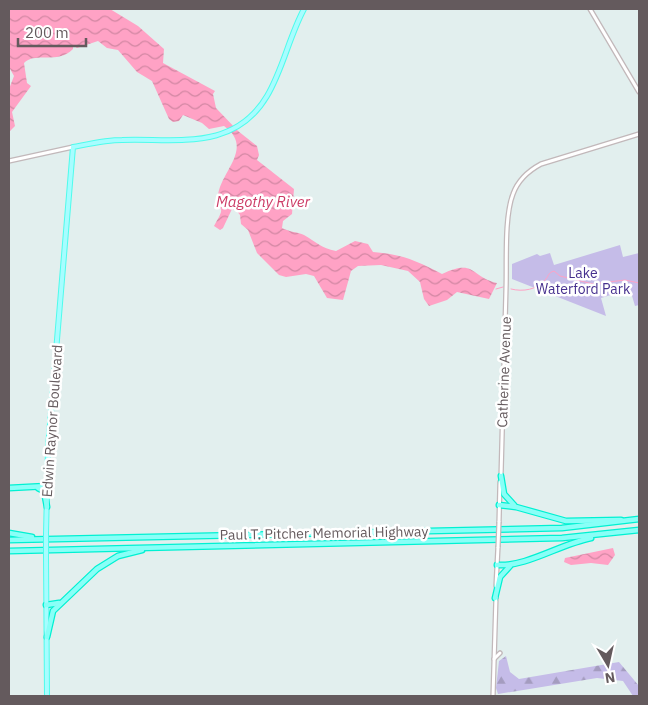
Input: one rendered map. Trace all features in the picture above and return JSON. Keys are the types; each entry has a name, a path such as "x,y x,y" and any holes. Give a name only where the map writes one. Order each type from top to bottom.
{"highway":[{"path":"501,476 502,490 506,498 525,510"},
{"path":"9,488 47,486"},
{"path":"31,487 44,491 47,507"},
{"path":"499,505 525,510 557,520 574,522 638,520"},
{"name":"Paul T. Pitcher Memorial Highway","path":"9,540 562,528 638,520"},
{"name":"Paul T. Pitcher Memorial Highway","path":"9,551 570,537 639,530"},
{"path":"497,565 511,565 578,541 629,532"},
{"path":"9,533 63,538"},
{"path":"47,637 51,615 63,601 104,563 124,554 150,550 231,545"},
{"path":"495,598 500,577 511,565"},
{"path":"46,605 63,601"}],"main road":[{"path":"73,147 121,140 200,140 228,132 257,110 267,96 304,9"},
{"name":"Edwin Raynor Boulevard","path":"47,696 47,486 53,382 73,147"}],"street":[{"path":"590,9 639,92"},
{"name":"Catherine Avenue","path":"493,696 510,203 513,192 519,182 538,166 639,134"},
{"path":"9,161 73,147"},
{"path":"494,659 500,653"}],"green space":[{"name":"Lake Waterford Park","path":"620,245 623,257 639,253 639,305 635,306 630,289 601,298 606,316 512,279 512,264 537,254 540,256 550,253 554,265"},
{"path":"506,656 510,672 519,679 619,662 639,686 639,696 633,696 623,681 597,678 498,694 496,688 499,661"}],"water":[{"name":"Magothy River","path":"9,9 110,9 138,26 164,49 163,63 215,91 213,94 216,108 238,131 257,146 259,155 257,160 294,189 292,214 283,221 282,228 304,235 322,246 336,251 355,241 368,244 373,252 392,254 409,259 442,274 467,268 497,283 489,299 457,292 447,300 429,306 424,299 420,282 408,271 381,265 358,266 351,271 343,300 327,298 314,276 306,274 286,277 279,275 257,253 248,230 241,224 240,215 236,210 232,209 223,228 220,230 214,226 221,212 218,198 220,187 236,151 233,134 224,126 209,129 202,123 183,115 179,121 173,122 169,119 152,81 137,72 118,50 107,48 98,41 77,48 73,45 73,49 67,54 34,58 24,63 27,83 31,86 12,112 15,126 9,132 9,89 14,76 9,67"},
{"path":"613,548 615,555 608,565 591,563 571,565 564,562 565,558"}],"waterway":[{"path":"9,132 9,141"},
{"name":"Magothy River","path":"511,289 525,290 534,288 554,271 560,276 593,284 625,280 639,283"},
{"name":"Magothy River","path":"496,289 503,287"}]}
